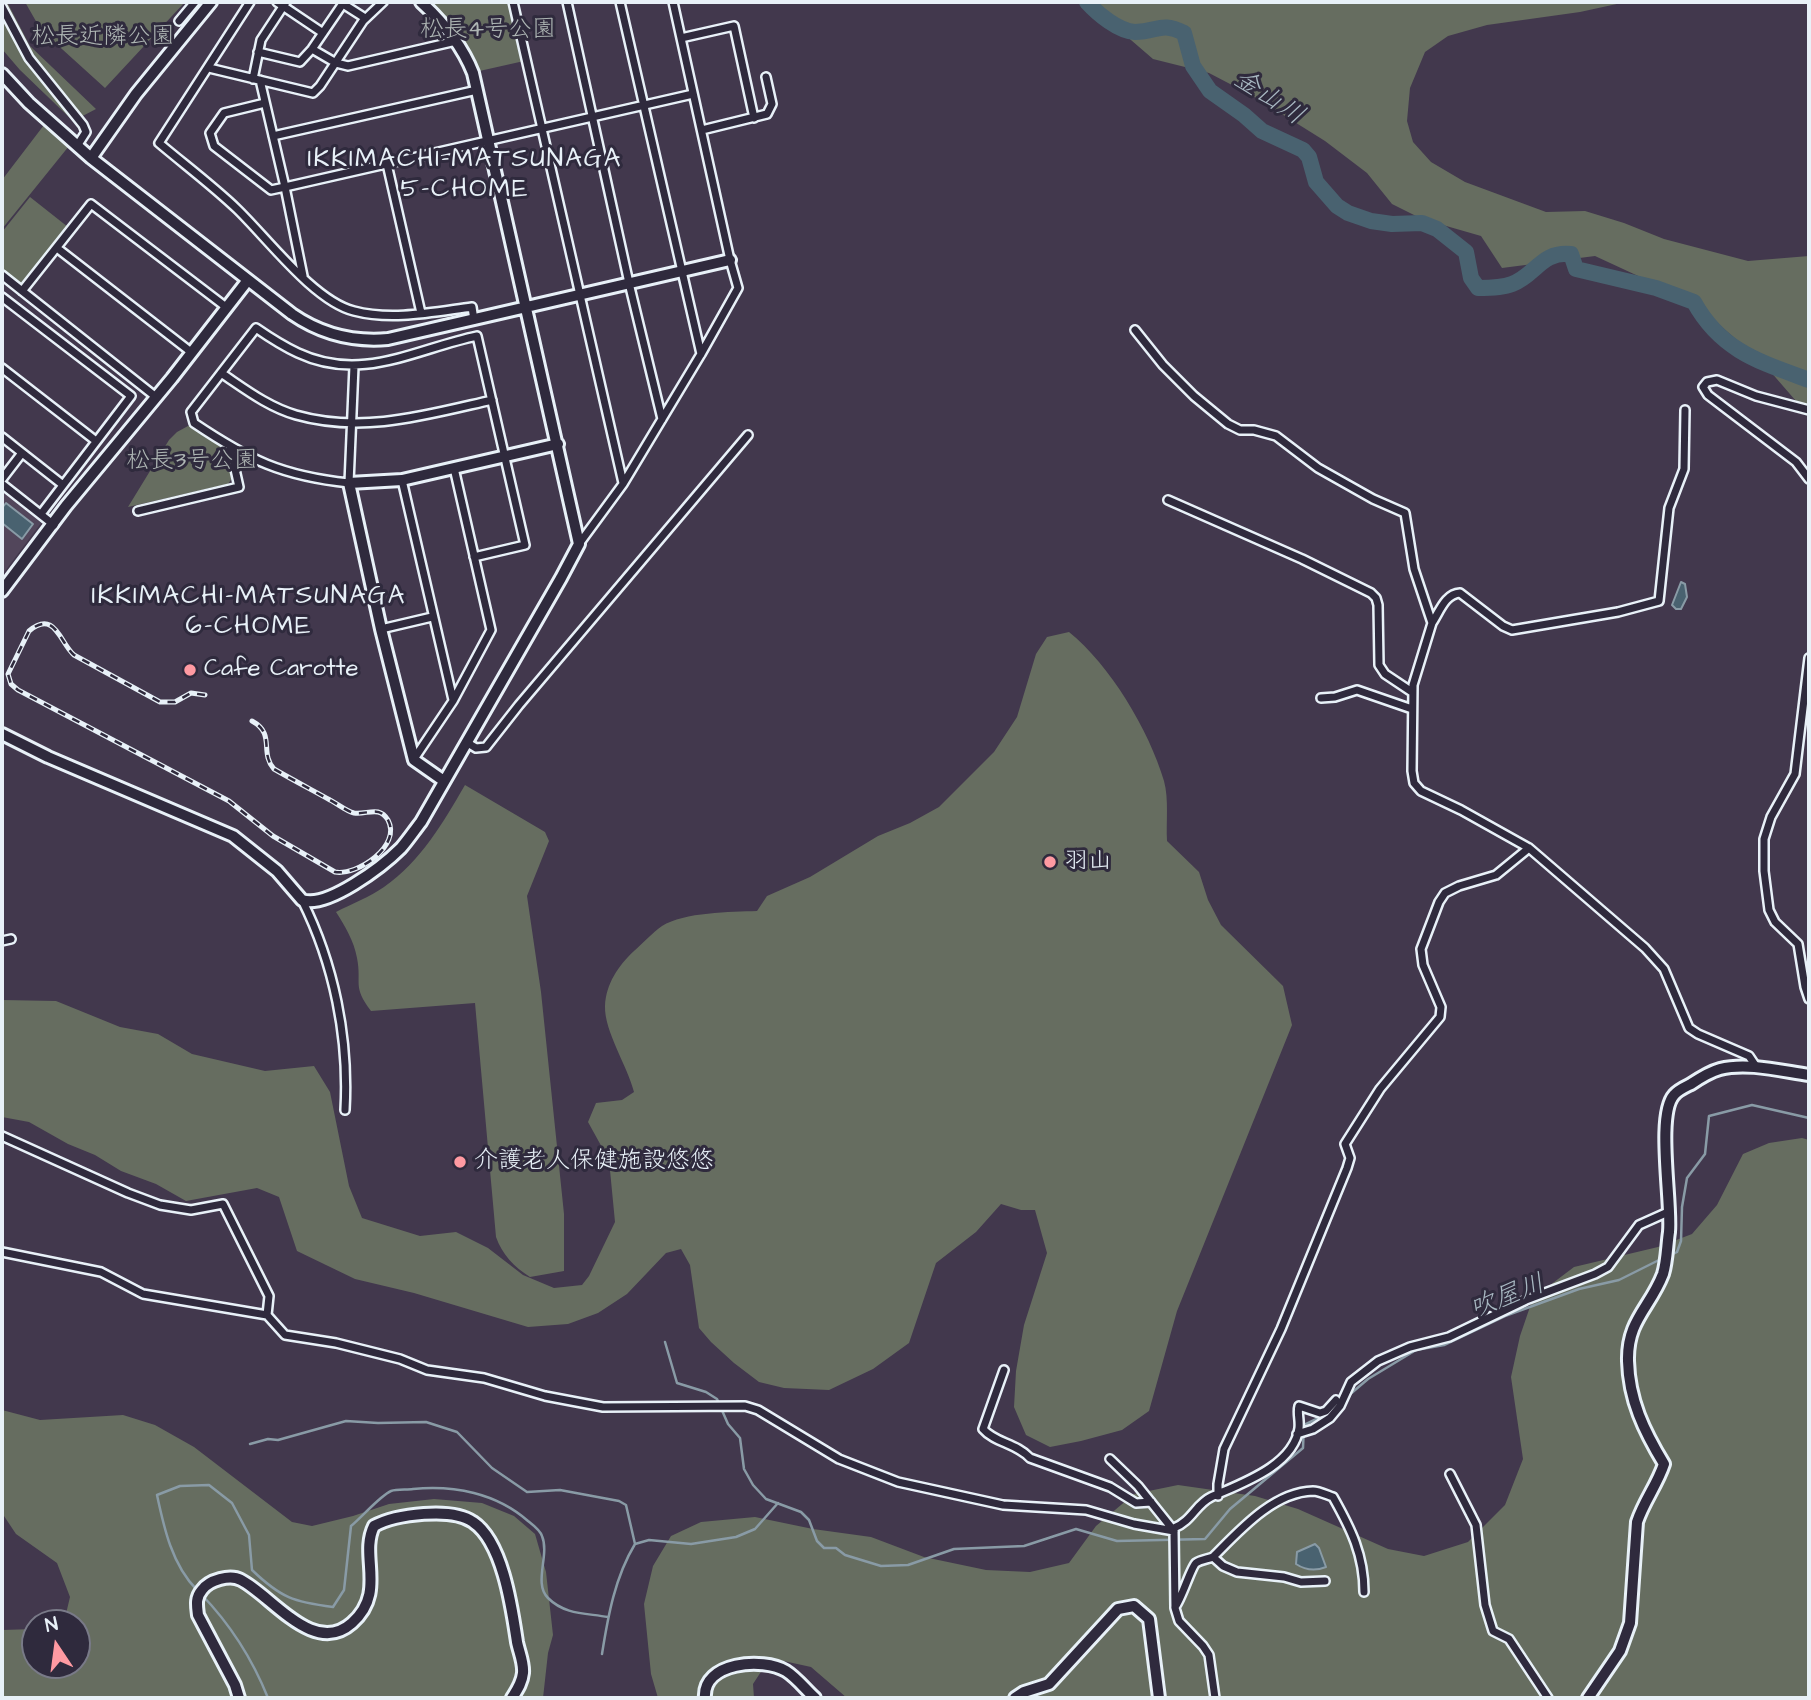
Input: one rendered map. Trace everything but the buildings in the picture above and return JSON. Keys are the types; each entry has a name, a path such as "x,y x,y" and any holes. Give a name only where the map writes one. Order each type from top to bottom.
{"street":[{"path":"179,21 195,2"},
{"path":"91,158 136,94 211,2"},
{"path":"250,2 159,143 236,208 324,297 354,311 382,315 472,307 474,320"},
{"path":"209,68 313,93 365,18 383,2"},
{"path":"421,2 467,57 477,90 579,544"},
{"path":"513,2 623,484"},
{"path":"567,2 629,283 662,418"},
{"path":"620,2 701,354"},
{"path":"302,900 323,900 359,880 402,847 421,822 579,544 623,484 736,294 738,288 673,2"},
{"path":"303,276 273,136 256,79 258,51 261,40 282,3 323,33"},
{"path":"258,51 300,62 343,3 365,18"},
{"path":"2,7 29,58 83,125 86,132 77,146"},
{"path":"681,38 734,26 754,118"},
{"path":"312,49 348,66 456,41"},
{"path":"2,74 29,103 91,158 248,280 309,325 347,337 374,341 388,339 730,260"},
{"path":"702,130 767,114 772,104 766,77"},
{"path":"273,136 477,90"},
{"path":"265,103 224,113 210,133 215,146 271,190 693,94"},
{"path":"387,164 421,313"},
{"path":"22,290 91,204 226,307"},
{"path":"57,248 191,352"},
{"path":"2,275 156,397"},
{"path":"2,591 66,506 248,280"},
{"path":"2,297 131,396 41,514"},
{"path":"474,557 525,545 504,457 477,336 409,356 354,366 300,354 256,328 191,412 194,423 230,447 270,467 290,474 349,483 402,480 504,457 558,444"},
{"path":"1135,330 1163,365 1194,396 1228,424 1240,430 1254,430 1276,436 1318,468 1373,499 1405,513 1414,569 1432,623"},
{"path":"354,366 349,483 381,629 414,760 444,781"},
{"path":"2,368 96,441"},
{"path":"221,373 261,400 296,415 351,424 380,424 492,400"},
{"path":"1809,410 1766,400 1717,380 1707,382 1703,387 1707,395 1796,462 1809,479"},
{"path":"1685,410 1684,469 1669,508 1659,601 1618,612 1512,629 1503,626 1460,593 1449,596 1432,623 1412,692 1412,771 1414,783 1421,791 1528,848 1645,948 1664,969 1689,1028 1749,1056 1757,1068"},
{"path":"466,742 476,748 485,747 748,435"},
{"path":"2,437 63,485"},
{"path":"138,511 239,487 230,447"},
{"path":"22,453 2,481 54,525"},
{"path":"414,760 453,701 491,630 454,468"},
{"path":"402,480 453,701"},
{"path":"1168,500 1303,559 1371,593 1378,605 1379,665 1385,674 1412,692"},
{"path":"381,629 432,617"},
{"path":"1809,658 1795,774 1771,817 1764,839 1764,871 1769,910 1775,922 1798,944 1809,999"},
{"path":"1321,698 1335,698 1357,690 1412,709"},
{"path":"2,734 48,757 233,836 278,871 302,900 314,924 332,976 345,1054 345,1110"},
{"path":"1218,1496 1224,1450 1280,1329 1348,1168 1350,1158 1345,1144 1380,1089 1440,1017 1441,1007 1423,965 1421,949 1439,902 1445,893 1459,886 1496,875 1528,848"},
{"path":"2,941 11,939"},
{"path":"1588,1698 1620,1651 1630,1623 1637,1522 1658,1482 1664,1464 1647,1437 1635,1410 1628,1358 1629,1336 1663,1272 1669,1228 1666,1140 1668,1103 1672,1097 1717,1070 1730,1067 1809,1075"},
{"path":"2,1136 160,1205 191,1210 223,1204 269,1296 267,1315"},
{"path":"1297,1434 1313,1429 1330,1418 1340,1406 1351,1382 1378,1361 1410,1347 1449,1337 1526,1300 1595,1274 1608,1266 1639,1225 1668,1212"},
{"path":"2,1252 101,1272 143,1294 267,1315 285,1335 335,1343 400,1359 427,1370 484,1378 545,1396 603,1406 744,1406 758,1410 839,1459 898,1482 1003,1506 1086,1510 1134,1524 1174,1529 1185,1524 1211,1497 1218,1496 1267,1470 1283,1456 1297,1434 1298,1406 1320,1413 1326,1411 1336,1400"},
{"path":"1004,1370 983,1429 988,1435 1022,1449 1030,1458 1110,1487 1136,1503 1151,1502"},
{"path":"1110,1459 1174,1529 1175,1608 1179,1621 1209,1655 1214,1698"},
{"path":"1450,1474 1476,1525 1485,1605 1493,1631 1509,1639 1548,1698"},
{"path":"1175,1608 1196,1563 1213,1556 1268,1508 1292,1495 1315,1491 1333,1497 1342,1513 1364,1569 1364,1592"},
{"path":"239,1698 235,1685 198,1615 196,1602 201,1590 225,1578 239,1578 303,1626 325,1633 337,1630 353,1623 363,1610 369,1595 372,1581 370,1534 374,1526 398,1517 432,1514 461,1517 474,1522 489,1544 506,1578 523,1670 520,1685 512,1698"},
{"path":"1213,1556 1223,1566 1237,1572 1284,1577 1301,1582 1325,1581"},
{"path":"1015,1698 1024,1692 1049,1684 1103,1623 1118,1609 1127,1606 1134,1606 1149,1619 1159,1698"},
{"path":"705,1698 704,1692 712,1678 730,1667 752,1663 768,1664 786,1671 815,1698"}],"shaded area":[{"path":"2,490 41,523 2,575"}],"green space":[{"path":"2,2 7,2 30,46 96,109 73,121 20,70 2,49"},
{"name":"松長近隣公園","path":"25,2 185,2 105,88 41,30"},
{"name":"松長4号公園","path":"425,2 511,2 524,61 475,72"},
{"path":"1093,2 1626,2 1580,12 1487,25 1448,36 1425,52 1410,88 1407,121 1413,142 1431,162 1465,182 1546,212 1585,211 1664,239 1748,261 1809,256 1809,416 1763,363 1715,321 1664,288 1595,256 1502,268 1481,236 1422,219 1392,204 1367,173 1325,141 1253,96 1209,73 1153,59"},
{"path":"44,125 69,146 2,229 2,180"},
{"path":"30,197 68,227 22,285 2,270 2,232"},
{"name":"松長3号公園","path":"188,426 193,426 226,448 233,477 228,484 128,507 169,440"},
{"path":"1069,632 1113,680 1149,741 1166,788 1167,841 1199,872 1208,900 1221,925 1283,986 1292,1025 1177,1311 1149,1411 1122,1430 1050,1447 1026,1435 1014,1407 1016,1371 1024,1325 1047,1253 1035,1210 1021,1210 1001,1204 976,1232 936,1263 909,1343 873,1369 829,1390 784,1388 759,1382 734,1363 699,1328 690,1265 681,1249 666,1253 627,1294 598,1313 568,1324 528,1327 414,1293 355,1279 297,1251 279,1197 257,1188 186,1201 156,1184 121,1171 29,1122 2,1117 2,1000 56,1001 120,1027 158,1034 192,1054 265,1071 314,1066 330,1092 349,1186 362,1218 420,1236 456,1232 488,1248 523,1275 554,1288 582,1285 615,1222 609,1160 588,1122 596,1103 622,1100 634,1092 606,1016 608,990 618,969 651,935 671,921 695,915 757,911 767,896 810,877 878,836 939,807 994,752 1017,717 1036,654 1047,637"},
{"path":"465,785 545,832 549,841 527,896 541,992 564,1214 564,1271 530,1277 509,1260 496,1237 475,1003 371,1011 360,990 354,946 336,912 379,891 397,877 420,853"},
{"path":"1802,1138 1809,1140 1809,1698 847,1698 811,1667 770,1658 753,1684 754,1698 658,1698 651,1674 644,1604 653,1566 671,1536 701,1522 755,1517 871,1537 924,1557 986,1570 1030,1572 1069,1563 1096,1526 1134,1494 1178,1485 1255,1496 1298,1509 1388,1549 1424,1556 1468,1542 1505,1505 1523,1459 1511,1377 1520,1336 1533,1298 1574,1267 1658,1247 1692,1234 1717,1205 1743,1154 1769,1143"},
{"path":"2,1410 40,1420 123,1415 155,1425 194,1447 292,1522 312,1526 389,1504 434,1499 482,1503 514,1516 535,1534 546,1572 553,1635 548,1653 543,1698 2,1698 2,1630 21,1629 21,1679 91,1679 91,1609 67,1609 70,1597 57,1563 16,1534 2,1513"}],"water":[{"path":"6,503 33,524 22,539 2,523 2,508"},
{"path":"1681,582 1685,584 1687,597 1681,609 1676,609 1672,605"},
{"path":"1315,1544 1326,1567 1311,1569 1296,1564 1297,1552"}],"waterway":[{"name":"金山川","path":"1087,2 1122,29 1143,32 1164,27 1184,33 1193,66 1210,91 1262,131 1303,150 1309,157 1316,182 1337,206 1371,221 1392,224 1422,223 1437,229 1466,252 1471,278 1478,288 1512,284 1552,256 1571,254 1576,269 1656,288 1694,302 1716,332 1743,353 1809,380"},
{"name":"吹屋川","path":"1669,1256 1677,1252 1681,1241 1682,1207 1687,1178 1705,1154 1709,1116 1752,1105 1809,1118"},
{"name":"吹屋川","path":"1348,1396 1368,1379 1416,1350 1444,1345 1505,1316 1579,1289 1619,1280 1663,1258"},
{"path":"665,1342 677,1383 706,1392 717,1399 728,1424 740,1438 744,1469 753,1485 766,1499 801,1512 809,1520 817,1541 824,1548 836,1548 845,1555 881,1566 908,1565 954,1549 1024,1546 1076,1529 1117,1541 1205,1539 1230,1509 1303,1448 1304,1425 1335,1407"},
{"path":"250,1444 268,1439 278,1440 346,1421 426,1422 457,1432 492,1468 527,1492 560,1490 619,1501 626,1505 635,1544"},
{"path":"197,1590 175,1558 157,1495 180,1486 209,1485 232,1503 249,1535 252,1570 280,1593 308,1603 333,1607 344,1590 351,1526 391,1491 444,1488 474,1493 516,1511 542,1536 542,1585 548,1598 561,1608 608,1617"},
{"path":"602,1654 617,1583 635,1544 649,1540 691,1544 736,1537 755,1529 778,1503"},
{"path":"201,1594 240,1643 268,1698"}],"railway":[{"path":"205,695 191,693 175,702 160,702 74,655 56,630 45,624 29,631 8,674 11,684 18,690 229,801 273,836 335,872 355,869 375,857 389,840 391,830 384,815 377,812 351,812 274,769 268,756 266,737 252,721"}],"place":[{"name":"Cafe Carotte","path":"190,670"},
{"name":"羽山","path":"1050,862"},
{"name":"介護老人保健施設悠悠","path":"460,1162"}],"district":[{"name":"IKKIMACHI-MATSUNAGA 5-CHOME","path":"465,176"},
{"name":"IKKIMACHI-MATSUNAGA 6-CHOME","path":"249,613"}]}
